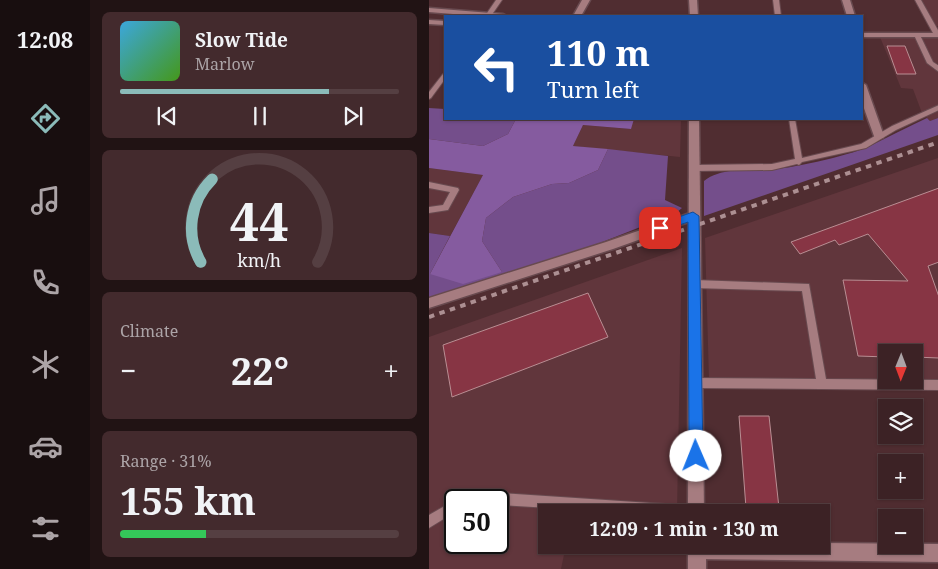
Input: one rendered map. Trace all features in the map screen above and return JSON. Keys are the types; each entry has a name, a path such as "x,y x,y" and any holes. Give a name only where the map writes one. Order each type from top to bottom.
{"street":[{"path":"578,15 586,0"},
{"path":"693,0 694,15"},
{"path":"846,0 851,15"},
{"path":"429,10 478,15"},
{"path":"429,22 444,23"},
{"path":"863,27 937,32"},
{"path":"863,35 917,35 937,32"},
{"path":"863,91 879,136"},
{"path":"694,120 696,504"},
{"path":"429,303 609,246 693,216"},
{"path":"830,551 938,553"},
{"path":"697,554 697,569"}],"lane":[{"path":"489,15 499,0"},
{"path":"775,0 778,15"},
{"path":"919,0 937,32"},
{"path":"917,35 931,63 938,70"},
{"path":"931,63 938,62"},
{"path":"429,97 444,76"},
{"path":"693,168 772,167 799,162 863,146 938,107"},
{"path":"792,120 799,162"},
{"path":"429,185 455,190 445,208 429,210"},
{"path":"694,284 806,287 822,384"},
{"path":"695,382 938,385"},
{"path":"509,500 575,504"},
{"path":"429,522 444,513"}],"shaded area":[{"path":"916,0 938,0 938,26 929,25"},
{"path":"880,37 938,38 938,118 930,121 922,113 913,89 901,88"},
{"path":"429,108 444,109 444,120 515,120 508,134 483,146 429,139"},
{"path":"927,118 930,121 938,118 938,135 704,216 704,181 712,176 738,170 784,168 839,156 864,149"},
{"path":"515,120 634,120 631,129 583,125 573,146 608,149 598,170 569,183 552,184 513,197 486,218 482,241 502,272 463,284 430,274 483,175 429,168 429,139 483,146 508,134"},
{"path":"634,120 681,120 680,157 573,146 583,125 630,129"},
{"path":"608,149 668,156 665,200 682,208 676,213 582,250 429,299 429,233 450,236 430,274 502,272 482,241 486,218 513,197 552,184 569,183 598,170"},
{"path":"938,158 938,383 923,383 923,344 878,344 878,382 709,380 705,238"},
{"path":"429,168 483,175 450,236 429,233"},
{"path":"682,248 677,504 538,504 538,554 564,554 561,569 429,569 429,337"}],"building":[{"path":"887,46 905,46 916,74 897,74"},
{"path":"939,188 939,262 928,266 939,297 939,358 923,357 923,344 878,344 878,357 858,356 843,280 908,281 868,234 839,245 835,240 800,254 791,242"},
{"path":"588,293 608,337 452,397 443,345"},
{"path":"739,416 769,416 779,504 746,504"}],"railway":[{"path":"429,317 939,142"}],"route":[{"path":"660,228 693,216 696,456"}]}
